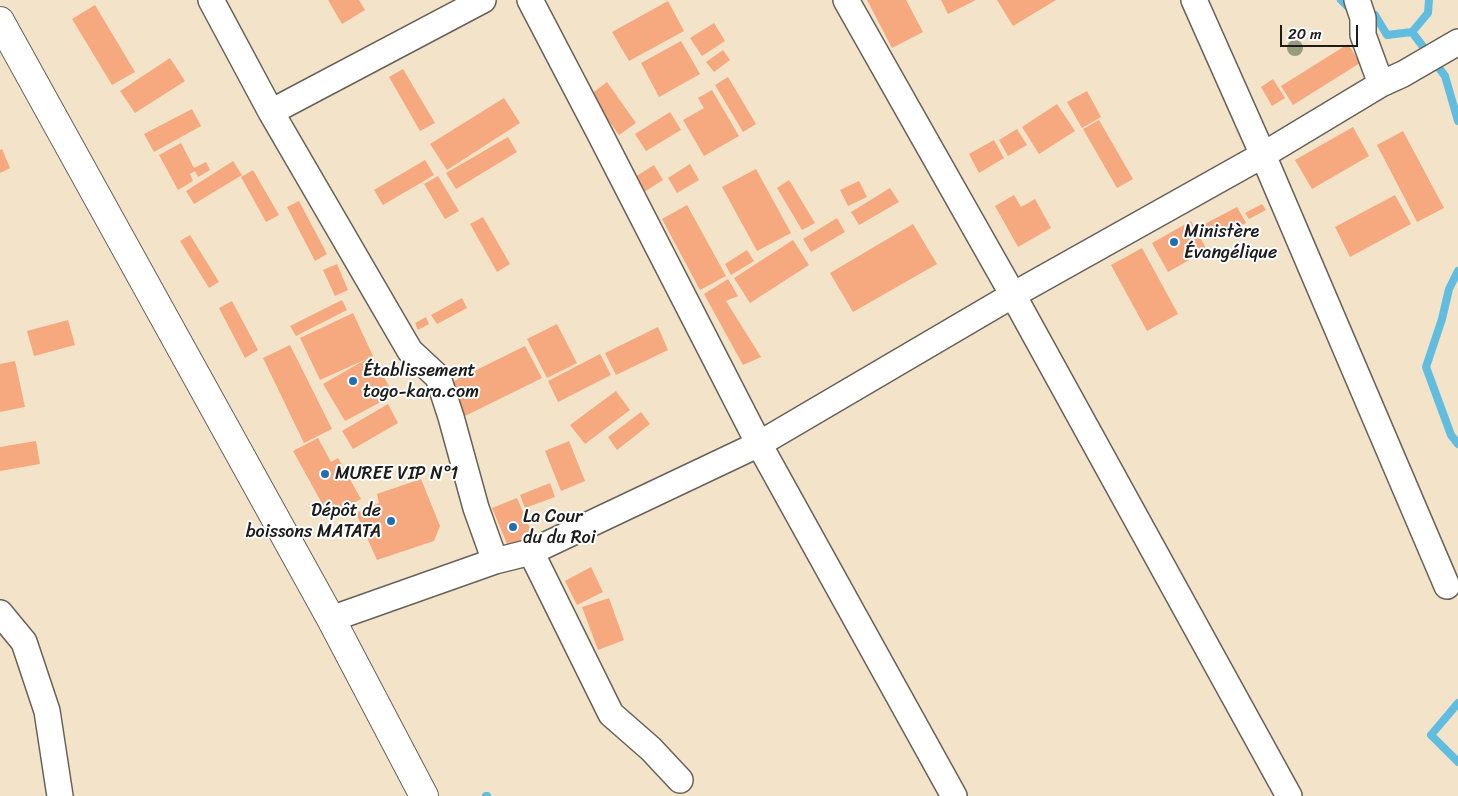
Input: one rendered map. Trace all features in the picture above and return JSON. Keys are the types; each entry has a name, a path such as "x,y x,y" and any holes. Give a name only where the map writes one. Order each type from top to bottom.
{"highway":[{"path":"0,21 331,619 424,796"}],"street":[{"path":"211,0 271,112 410,351 438,377 476,508 495,561"},
{"path":"271,112 483,0"},
{"path":"530,0 759,444 954,796"},
{"path":"846,0 1013,295 1289,796"},
{"path":"1194,0 1263,155 1447,586"},
{"path":"1360,7 1363,35 1392,79"},
{"path":"331,619 495,561 531,552 759,444 1013,295 1263,155 1457,43"},
{"path":"531,552 611,714 651,749 680,780"},
{"path":"0,613 24,642 47,711 60,796"}],"building":[{"path":"328,0 359,0 365,10 342,24"},
{"path":"867,0 906,0 923,32 892,48"},
{"path":"941,0 976,0 948,14"},
{"path":"997,0 1056,0 1013,26"},
{"path":"668,1 684,31 629,61 612,32"},
{"path":"95,5 135,72 112,85 72,19"},
{"path":"714,23 725,41 702,56 690,38"},
{"path":"681,41 700,74 659,97 641,63"},
{"path":"1348,44 1360,63 1293,105 1281,86"},
{"path":"723,50 730,60 714,72 706,62"},
{"path":"170,58 185,81 135,113 120,91"},
{"path":"403,69 435,123 420,131 389,77"},
{"path":"728,77 756,124 743,132 715,85"},
{"path":"1273,79 1285,98 1272,106 1261,87"},
{"path":"607,82 636,123 619,135 590,95"},
{"path":"712,90 739,136 704,156 683,120 704,108 698,98"},
{"path":"1087,91 1101,117 1082,128 1067,102"},
{"path":"504,98 520,123 447,170 430,144"},
{"path":"1057,104 1075,131 1039,154 1022,127"},
{"path":"192,109 201,126 154,152 144,134"},
{"path":"670,112 681,130 646,151 635,134"},
{"path":"1099,120 1133,179 1117,188 1083,129"},
{"path":"1353,127 1369,156 1312,189 1295,160"},
{"path":"1017,129 1027,145 1008,156 999,140"},
{"path":"1403,131 1444,208 1417,222 1377,145"},
{"path":"508,137 517,152 456,189 446,173"},
{"path":"994,140 1004,158 979,173 969,154"},
{"path":"181,143 194,168 206,162 210,170 198,177 195,171 190,174 193,181 178,190 159,155"},
{"path":"2,149 10,168 0,173 0,150"},
{"path":"425,160 434,175 383,205 374,190"},
{"path":"233,161 242,175 194,204 186,191"},
{"path":"690,164 699,180 677,193 668,178"},
{"path":"654,165 663,180 644,192 635,177"},
{"path":"756,169 791,233 757,251 722,187"},
{"path":"253,170 279,215 266,222 241,177"},
{"path":"438,176 459,211 445,219 424,184"},
{"path":"789,180 815,223 802,230 777,188"},
{"path":"859,181 867,197 848,206 840,190"},
{"path":"890,188 899,202 859,225 851,212"},
{"path":"1014,195 1021,207 1035,199 1051,228 1018,247 995,206"},
{"path":"1395,195 1411,224 1350,257 1335,227"},
{"path":"299,201 327,254 315,261 287,207"},
{"path":"1262,204 1266,210 1249,219 1245,213"},
{"path":"687,205 726,276 700,290 662,219"},
{"path":"1237,207 1246,223 1215,240 1211,233 1207,236 1201,226"},
{"path":"483,217 510,264 497,272 470,224"},
{"path":"837,218 845,232 811,252 803,239"},
{"path":"1191,221 1207,250 1168,272 1152,243"},
{"path":"913,224 937,264 853,312 830,273"},
{"path":"190,235 219,282 209,288 180,241"},
{"path":"793,240 809,265 750,303 734,278"},
{"path":"1142,248 1178,314 1147,331 1111,265"},
{"path":"747,250 754,261 731,275 725,264"},
{"path":"337,264 348,290 335,296 323,270"},
{"path":"728,279 738,296 726,301 761,357 743,365 704,294"},
{"path":"462,298 467,308 437,324 431,315"},
{"path":"342,300 347,310 296,336 290,326"},
{"path":"232,301 258,350 245,358 219,308"},
{"path":"353,313 373,356 320,380 300,338"},
{"path":"426,317 429,324 418,330 415,323"},
{"path":"68,320 75,345 34,356 27,331"},
{"path":"557,324 577,363 547,378 527,339"},
{"path":"658,327 668,350 616,375 605,353"},
{"path":"290,345 332,429 304,443 263,358"},
{"path":"525,346 542,378 463,417 446,385"},
{"path":"600,354 611,375 558,402 548,381"},
{"path":"372,356 394,395 345,421 323,384"},
{"path":"15,361 25,407 0,412 0,364"},
{"path":"616,391 630,410 585,444 570,425"},
{"path":"388,404 398,423 353,449 342,431"},
{"path":"641,412 650,424 617,450 608,437"},
{"path":"318,438 331,462 338,458 361,499 329,516 293,451"},
{"path":"36,441 40,464 0,471 0,447"},
{"path":"569,441 585,481 561,491 545,451"},
{"path":"421,479 440,526 434,541 377,560 356,513 379,503 377,494"},
{"path":"550,483 555,497 525,508 520,495"},
{"path":"517,498 533,535 508,546 492,508"},
{"path":"591,567 603,592 577,605 565,581"},
{"path":"609,598 624,640 598,650 582,607"}],"waterway":[{"path":"1341,0 1352,11"},
{"path":"1412,32 1428,13 1429,0"},
{"path":"1368,14 1375,15 1387,35 1412,32"},
{"path":"1412,32 1445,76 1458,121"},
{"path":"1458,271 1449,289 1442,319 1426,367 1451,435 1458,444"},
{"path":"1458,703 1431,735 1458,762"}],"place":[{"name":"Ministère Évangélique","path":"1174,242"},
{"name":"Établissement togo-kara.com","path":"353,381"},
{"name":"MUREE VIP N°1","path":"325,474"},
{"name":"Dépôt de boissons MATATA","path":"391,521"},
{"name":"La Cour du du Roi","path":"513,527"}]}
